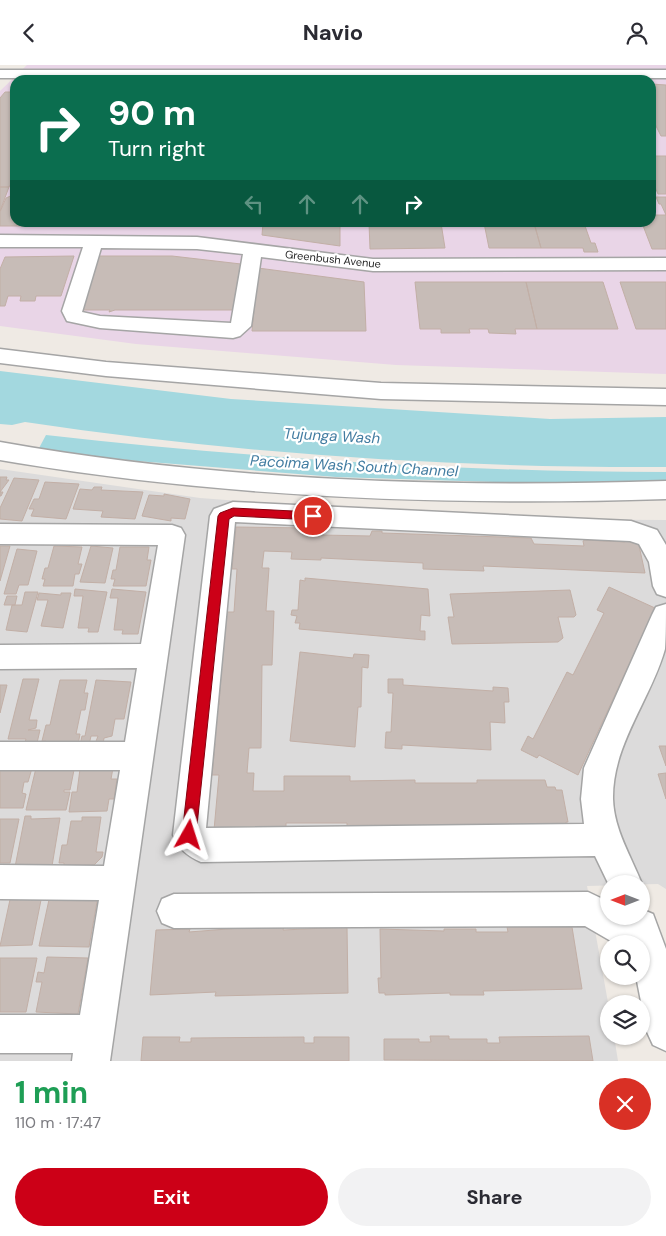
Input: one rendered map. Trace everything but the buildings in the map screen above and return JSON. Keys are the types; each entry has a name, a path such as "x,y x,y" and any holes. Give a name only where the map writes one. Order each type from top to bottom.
{"street":[{"path":"0,74 10,65"},
{"path":"589,75 604,73 666,73 662,65"},
{"path":"329,75 358,73 466,75"},
{"path":"0,74 87,75"},
{"name":"Greenbush Avenue","path":"0,241 197,243 373,265 666,264"},
{"path":"94,241 72,311 74,317 100,322 233,331 241,326 253,250"},
{"path":"0,451 32,457 216,479 380,491 584,494 666,491"},
{"path":"603,840 201,846 189,835 224,516 233,512 631,531 648,537 662,561 666,586"},
{"path":"0,534 172,535 93,1047 0,1034"},
{"path":"622,875 616,859 603,840 596,799 600,768 666,615"},
{"path":"0,657 152,656"},
{"path":"0,756 138,756"},
{"path":"0,883 118,883"},
{"path":"174,911 588,909 642,929 666,1032"}],"lane":[{"path":"0,356 106,369 381,391 666,397"}],"shaded area":[{"path":"27,65 666,65 666,374 396,365 136,344 0,326 0,91 10,81 10,227 656,227 656,75 17,75"},
{"path":"0,469 200,498 370,511 515,519 666,520 666,889 658,884 650,884 650,875 600,875 600,886 587,886 600,958 600,985 605,985 607,995 600,995 600,1045 615,1045 618,1061 0,1061"}],"water":[{"name":"Tujunga Wash","path":"0,371 231,399 550,419 666,417 666,467 505,465 345,457 184,443 25,422 12,425 0,424"},
{"name":"Pacoima Wash South Channel","path":"46,435 278,457 356,462 511,469 666,472 666,484 523,483 336,477 137,461 38,450"}],"route":[{"path":"189,835 224,516 233,512 313,516"}]}
